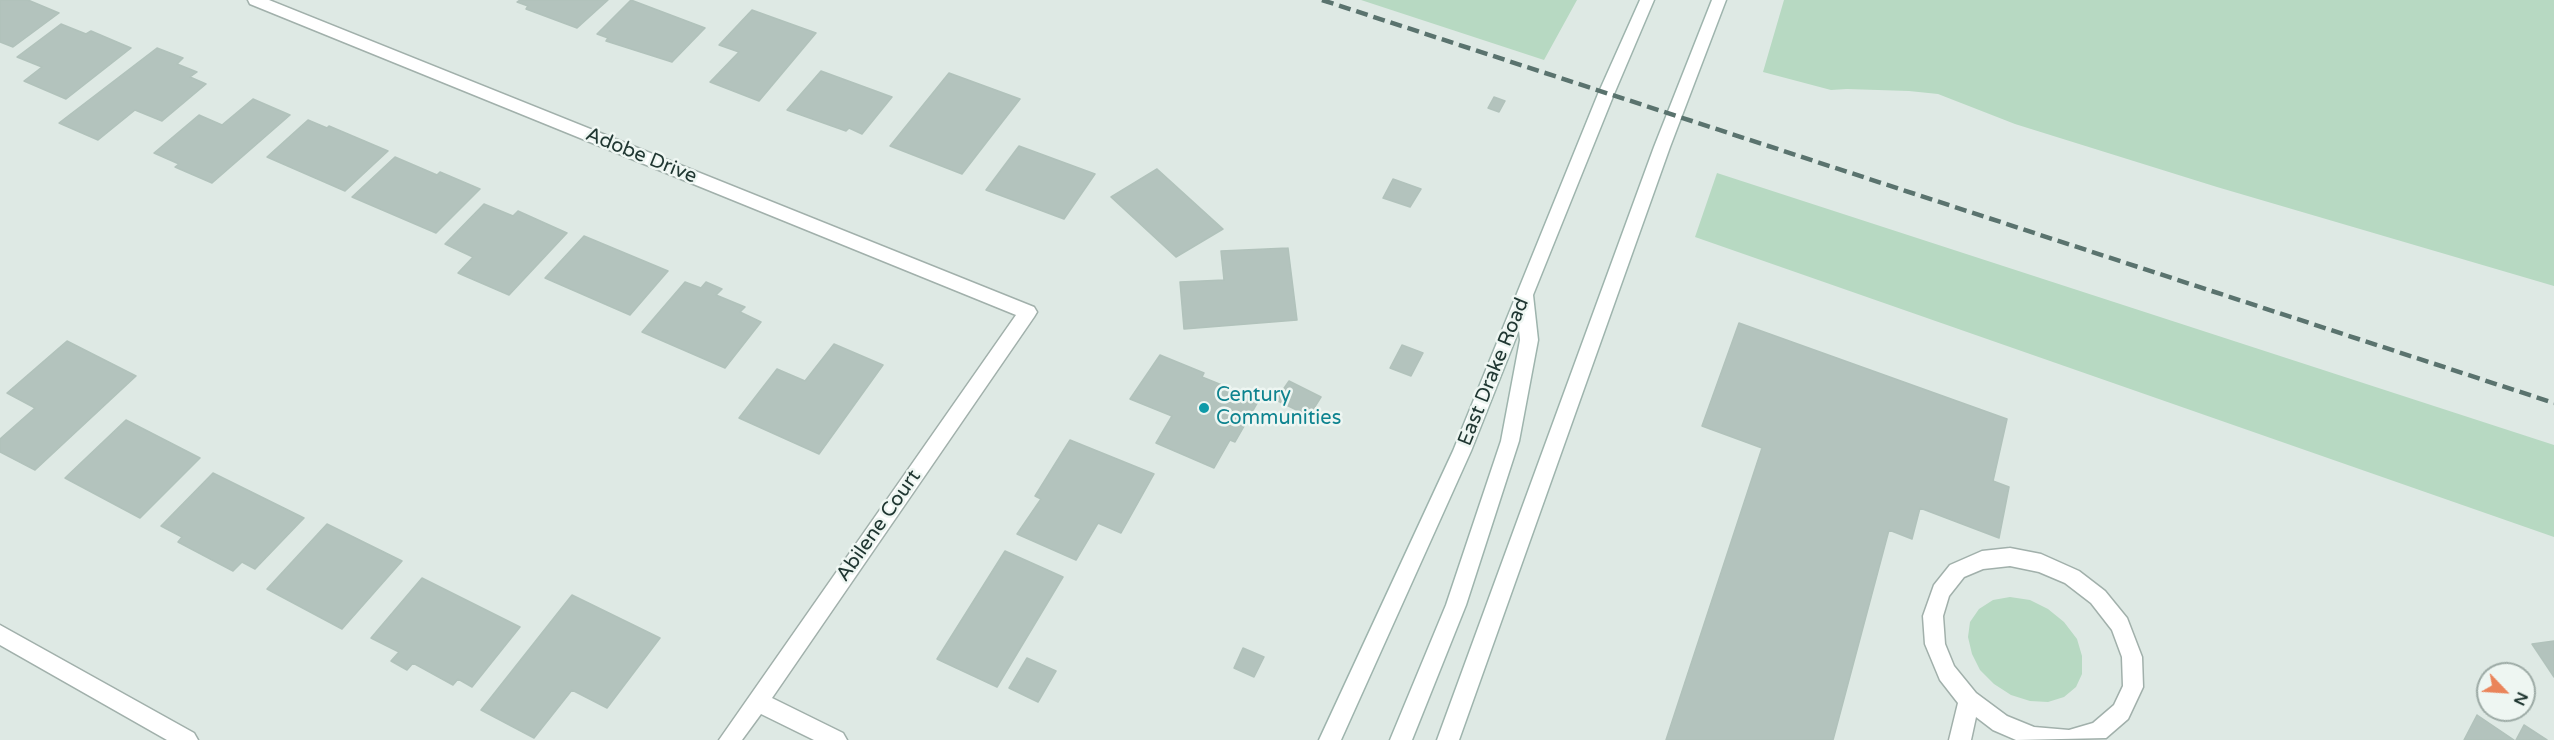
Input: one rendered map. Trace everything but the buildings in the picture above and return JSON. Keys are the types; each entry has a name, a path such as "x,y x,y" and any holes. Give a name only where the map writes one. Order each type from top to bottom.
{"main road":[{"name":"Adobe Drive","path":"255,0 1028,312"},
{"name":"East Drake Road","path":"1330,740 1462,451 1605,94 1647,0"},
{"path":"1448,740 1662,147 1719,0"},
{"path":"1401,740 1456,605 1510,441 1529,340 1525,293"},
{"name":"Abilene Court","path":"730,740 1028,312"},
{"path":"2010,557 2042,563 2072,577 2098,597 2120,625 2132,657 2133,687 2121,712 2099,731 2069,740 2034,737 2000,723 1969,700 1947,673 1935,644 1933,616 1941,591 1957,571 1982,560 2010,557"},
{"path":"0,633 187,740"},
{"path":"1960,740 1969,700"},
{"path":"757,701 836,740"}],"green space":[{"path":"1361,0 1577,0 1544,60"},
{"path":"1784,0 2554,0 2554,286 2217,187 2015,124 1938,94 1909,91 1831,90 1763,72"},
{"path":"1717,173 2554,445 2554,537 1695,237"},
{"path":"2010,597 2030,600 2048,609 2064,622 2077,639 2082,656 2082,674 2076,687 2064,697 2048,702 2030,701 2011,695 1994,684 1980,670 1972,654 1968,637 1970,622 1979,609 1993,600"}],"railway":[{"path":"1322,0 2554,403"}],"place":[{"name":"Century Communities","path":"1204,408"}]}
